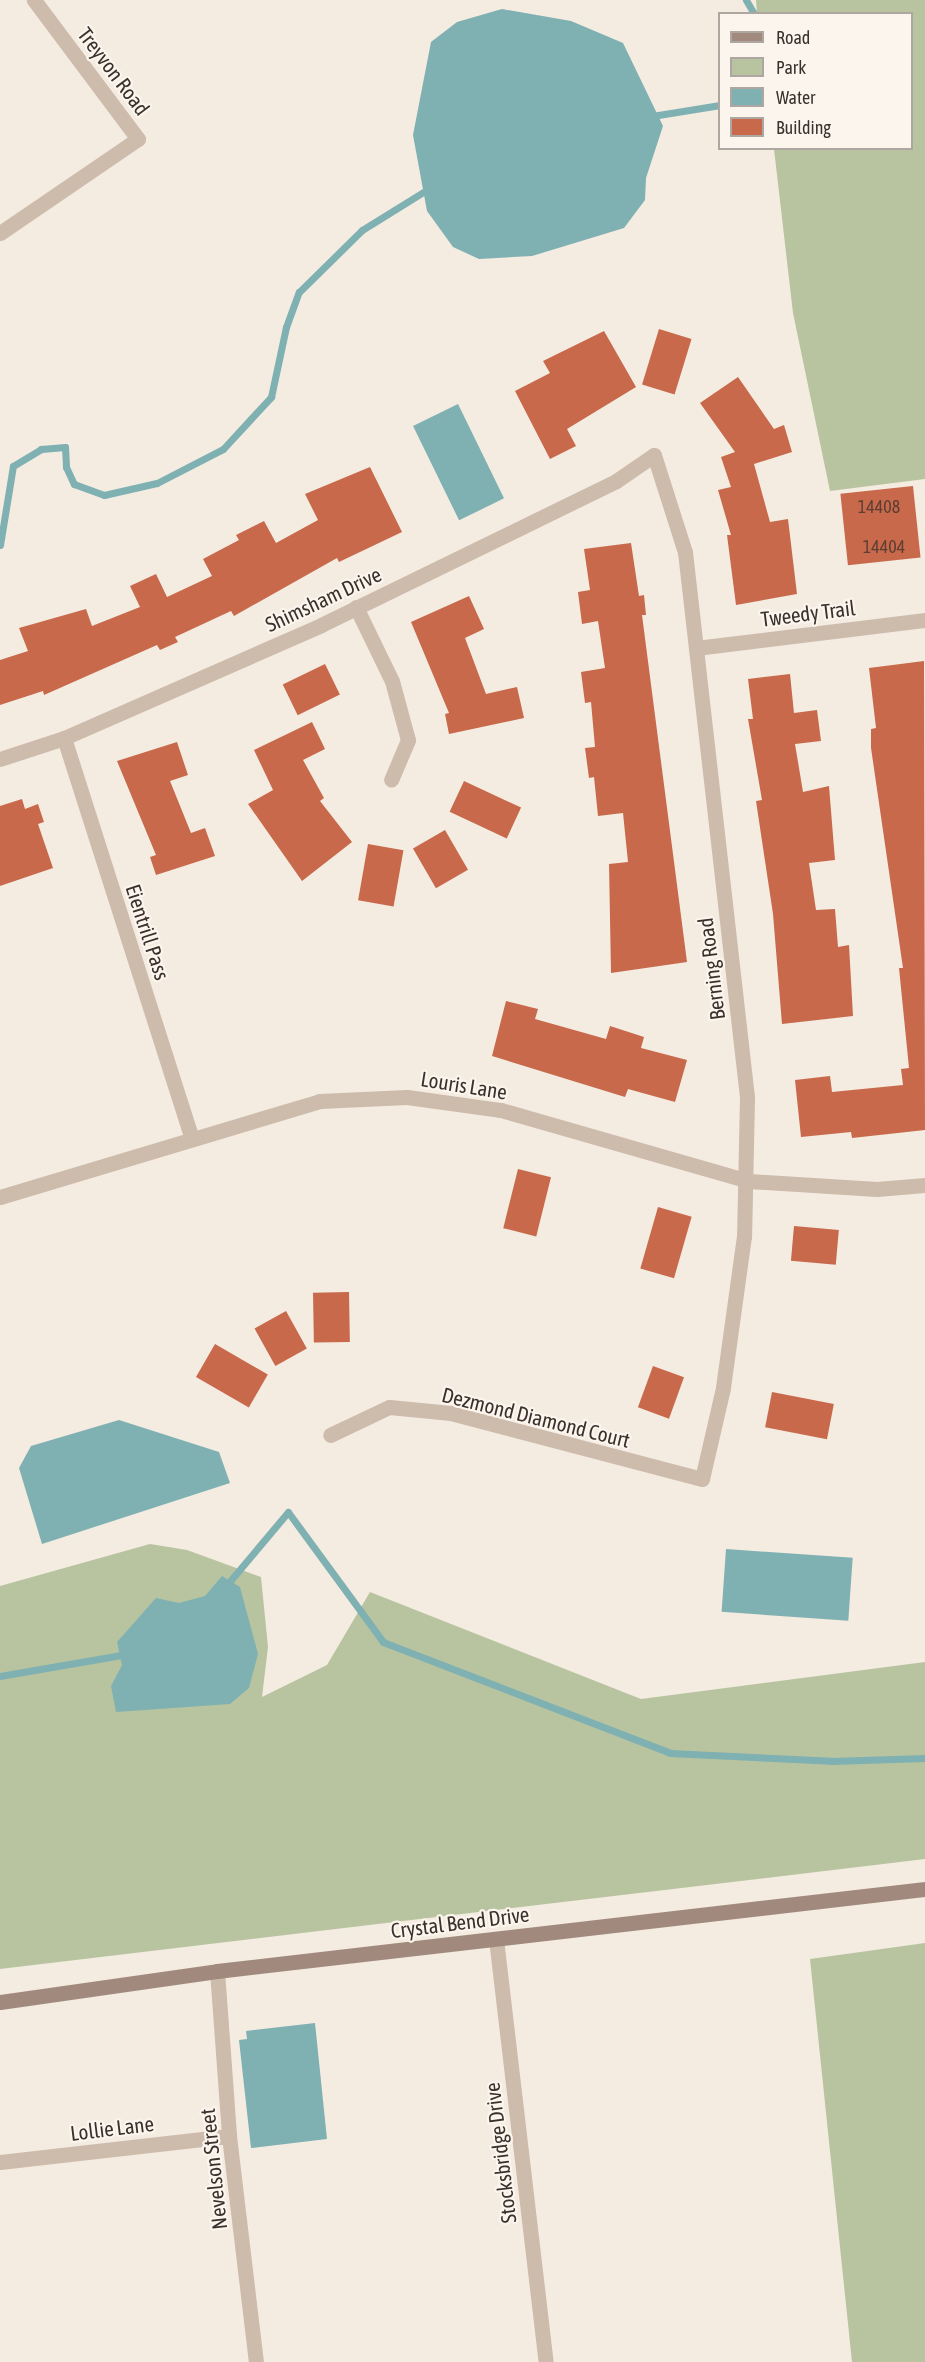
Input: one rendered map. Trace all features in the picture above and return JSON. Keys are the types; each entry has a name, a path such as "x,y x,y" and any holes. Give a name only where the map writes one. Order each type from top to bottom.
{"street":[{"name":"Treyvon Road","path":"0,233 138,139 34,0"},
{"name":"Shimsham Drive","path":"0,759 64,738 356,607 616,481 654,455"},
{"name":"Berning Road","path":"654,455 685,552 747,1096 749,1181 723,1388 701,1479"},
{"path":"356,607 392,681 408,740 391,780"},
{"name":"Tweedy Trail","path":"696,648 925,620"},
{"name":"Eientrill Pass","path":"64,738 192,1138"},
{"name":"Louris Lane","path":"0,1197 319,1101 407,1097 501,1110 749,1181 877,1189 925,1185"},
{"name":"Dezmond Diamond Court","path":"330,1435 389,1407 451,1413 701,1479"},
{"name":"Crystal Bend Drive","path":"0,2002 218,1971 925,1889"},
{"name":"Stocksbridge Drive","path":"496,1939 546,2362"},
{"name":"Nevelson Street","path":"218,1971 229,2136 256,2362"},
{"name":"Lollie Lane","path":"0,2162 229,2136"}],"green space":[{"path":"756,0 925,0 925,479 830,491 793,313 774,150 913,150 913,12 757,12"},
{"path":"150,1544 187,1550 261,1577 268,1647 262,1697 327,1665 370,1592 641,1699 925,1662 925,1859 0,1969 0,1586"},
{"path":"925,1943 925,2362 852,2362 810,1959"}],"water":[{"path":"502,9 571,21 623,43 663,126 646,178 645,200 624,228 532,256 479,259 453,247 427,211 413,135 431,42 457,22"},
{"path":"458,404 504,498 459,520 413,426"},
{"path":"119,1420 219,1452 230,1483 42,1544 19,1468 31,1446"},
{"path":"726,1549 853,1558 848,1621 722,1612"},
{"path":"222,1576 240,1587 258,1654 249,1688 230,1704 116,1712 111,1686 122,1665 117,1642 156,1598 179,1603 205,1596"},
{"path":"315,2023 327,2139 251,2148 239,2040 247,2039 246,2031"}],"building":[{"path":"659,329 692,339 675,394 642,384"},
{"path":"604,331 636,387 567,429 576,446 550,459 515,391 550,373 543,361"},
{"path":"738,377 774,429 784,425 792,452 754,464 770,522 788,519 797,594 736,605 727,535 731,535 718,490 731,487 721,457 735,452 700,403"},
{"path":"370,467 402,532 339,562 337,558 234,616 231,611 175,637 178,642 160,650 157,645 44,695 43,691 0,705 0,660 28,651 19,628 86,609 92,626 140,607 130,586 156,574 167,597 212,576 203,559 239,540 236,535 264,521 276,543 318,520 305,494"},
{"path":"913,486 921,558 848,565 840,494"},
{"path":"631,543 639,596 644,595 646,615 642,615 687,962 611,973 609,864 628,862 623,813 598,816 594,777 589,778 585,748 595,747 591,702 585,703 581,672 605,668 598,621 582,624 578,592 590,590 584,549"},
{"path":"469,596 484,629 465,638 486,694 517,687 524,718 449,734 445,714 449,713 411,622"},
{"path":"924,661 925,1130 852,1138 851,1132 801,1137 795,1080 830,1076 832,1092 903,1085 901,1069 909,1068 899,968 903,968 871,748 871,729 876,728 869,668"},
{"path":"325,664 340,695 298,715 283,685"},
{"path":"790,674 794,713 817,710 821,741 795,744 803,792 829,786 835,860 809,863 816,910 835,909 838,947 849,945 853,1016 782,1024 773,914 756,801 762,800 748,719 753,719 748,679"},
{"path":"312,722 325,749 303,760 324,798 320,801 352,842 302,881 248,804 273,790 254,750"},
{"path":"177,742 188,775 170,781 191,833 205,828 215,856 156,875 150,857 156,855 117,761"},
{"path":"464,781 521,808 507,838 450,812"},
{"path":"22,799 25,809 38,804 44,822 38,824 53,868 0,886 0,806"},
{"path":"445,830 468,870 436,888 413,848"},
{"path":"368,844 403,850 394,906 358,900"},
{"path":"506,1001 538,1009 535,1019 606,1039 610,1026 644,1037 641,1048 687,1060 675,1102 628,1089 625,1097 492,1056"},
{"path":"518,1169 551,1177 536,1236 503,1228"},
{"path":"658,1207 692,1217 674,1278 640,1269"},
{"path":"794,1226 839,1230 836,1265 791,1261"},
{"path":"349,1292 350,1342 314,1343 313,1293"},
{"path":"286,1311 307,1349 275,1366 255,1328"},
{"path":"215,1344 268,1374 249,1407 196,1377"},
{"path":"653,1366 684,1377 669,1419 638,1407"},
{"path":"772,1392 834,1404 827,1439 765,1427"}],"waterway":[{"path":"746,0 753,12"},
{"path":"652,116 718,105"},
{"path":"0,545 13,466 41,449 65,447 66,467 74,484 104,495 157,483 223,449 271,397 286,327 299,292 362,230 428,189"},
{"path":"225,1587 288,1512 383,1642 670,1753 831,1761 925,1758"},
{"path":"0,1676 127,1654"}]}
